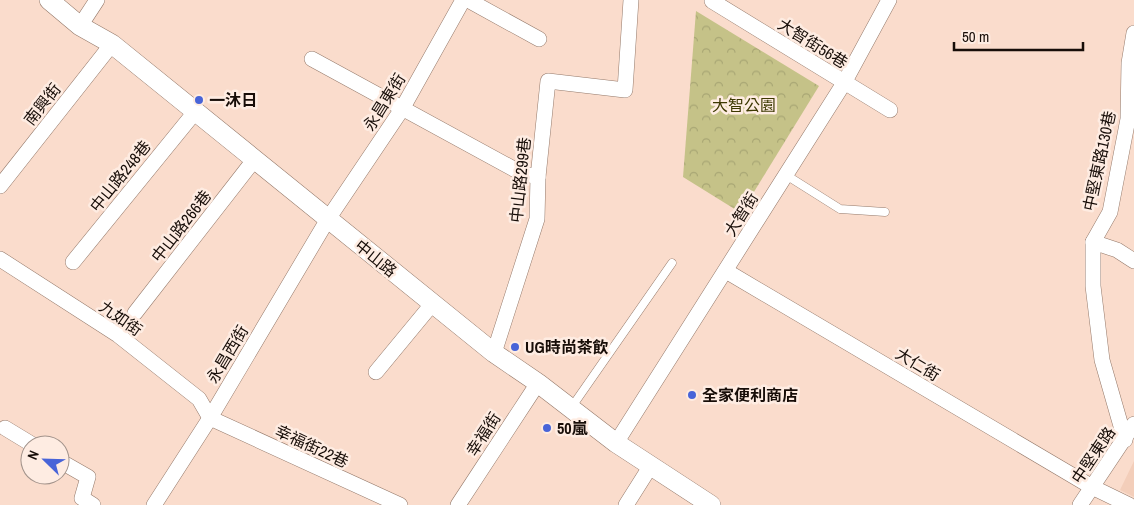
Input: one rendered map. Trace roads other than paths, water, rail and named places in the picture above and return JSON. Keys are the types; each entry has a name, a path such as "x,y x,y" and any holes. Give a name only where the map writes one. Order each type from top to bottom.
{"street":[{"name":"中山路","path":"49,0 80,26 112,44 494,353 538,383 616,443 711,505"},
{"path":"80,26 97,0"},
{"name":"永昌東街","path":"328,219 402,108 463,0"},
{"path":"468,0 539,39"},
{"name":"中山路299巷","path":"494,353 537,219 538,177 548,81 624,90 631,0"},
{"name":"大智街","path":"616,443 844,83 889,0"},
{"name":"大智街56巷","path":"712,1 890,110"},
{"name":"中堅東路130巷","path":"1125,440 1102,360 1093,286 1093,242 1110,212 1128,119 1129,63 1134,33"},
{"name":"南興街","path":"0,186 112,44"},
{"path":"312,59 521,173 538,177"},
{"name":"中山路248巷","path":"73,262 195,112"},
{"name":"中山路266巷","path":"135,313 254,160"},
{"name":"永昌西街","path":"154,505 210,418 328,219"},
{"path":"1093,242 1117,250 1134,261"},
{"name":"九如街","path":"0,258 118,335 199,399 210,418"},
{"name":"大仁街","path":"726,271 1092,487 1129,505"},
{"path":"376,372 433,303"},
{"name":"幸福街","path":"458,505 538,383"},
{"name":"幸福街22巷","path":"210,418 400,505"},
{"name":"中堅東路","path":"1080,505 1134,424"},
{"path":"5,428 20,437"},
{"path":"626,505 650,466"},
{"path":"70,467 88,477 82,498 93,505"}],"lane":[{"path":"786,175 840,209 885,212"},
{"path":"571,408 672,263"}],"place":[{"name":"一沐日","path":"199,100"},
{"name":"UG時尚茶飲","path":"515,347"},
{"name":"全家便利商店","path":"692,395"},
{"name":"50嵐","path":"547,428"}],"park label":[{"name":"大智公園","path":"744,105"}]}
